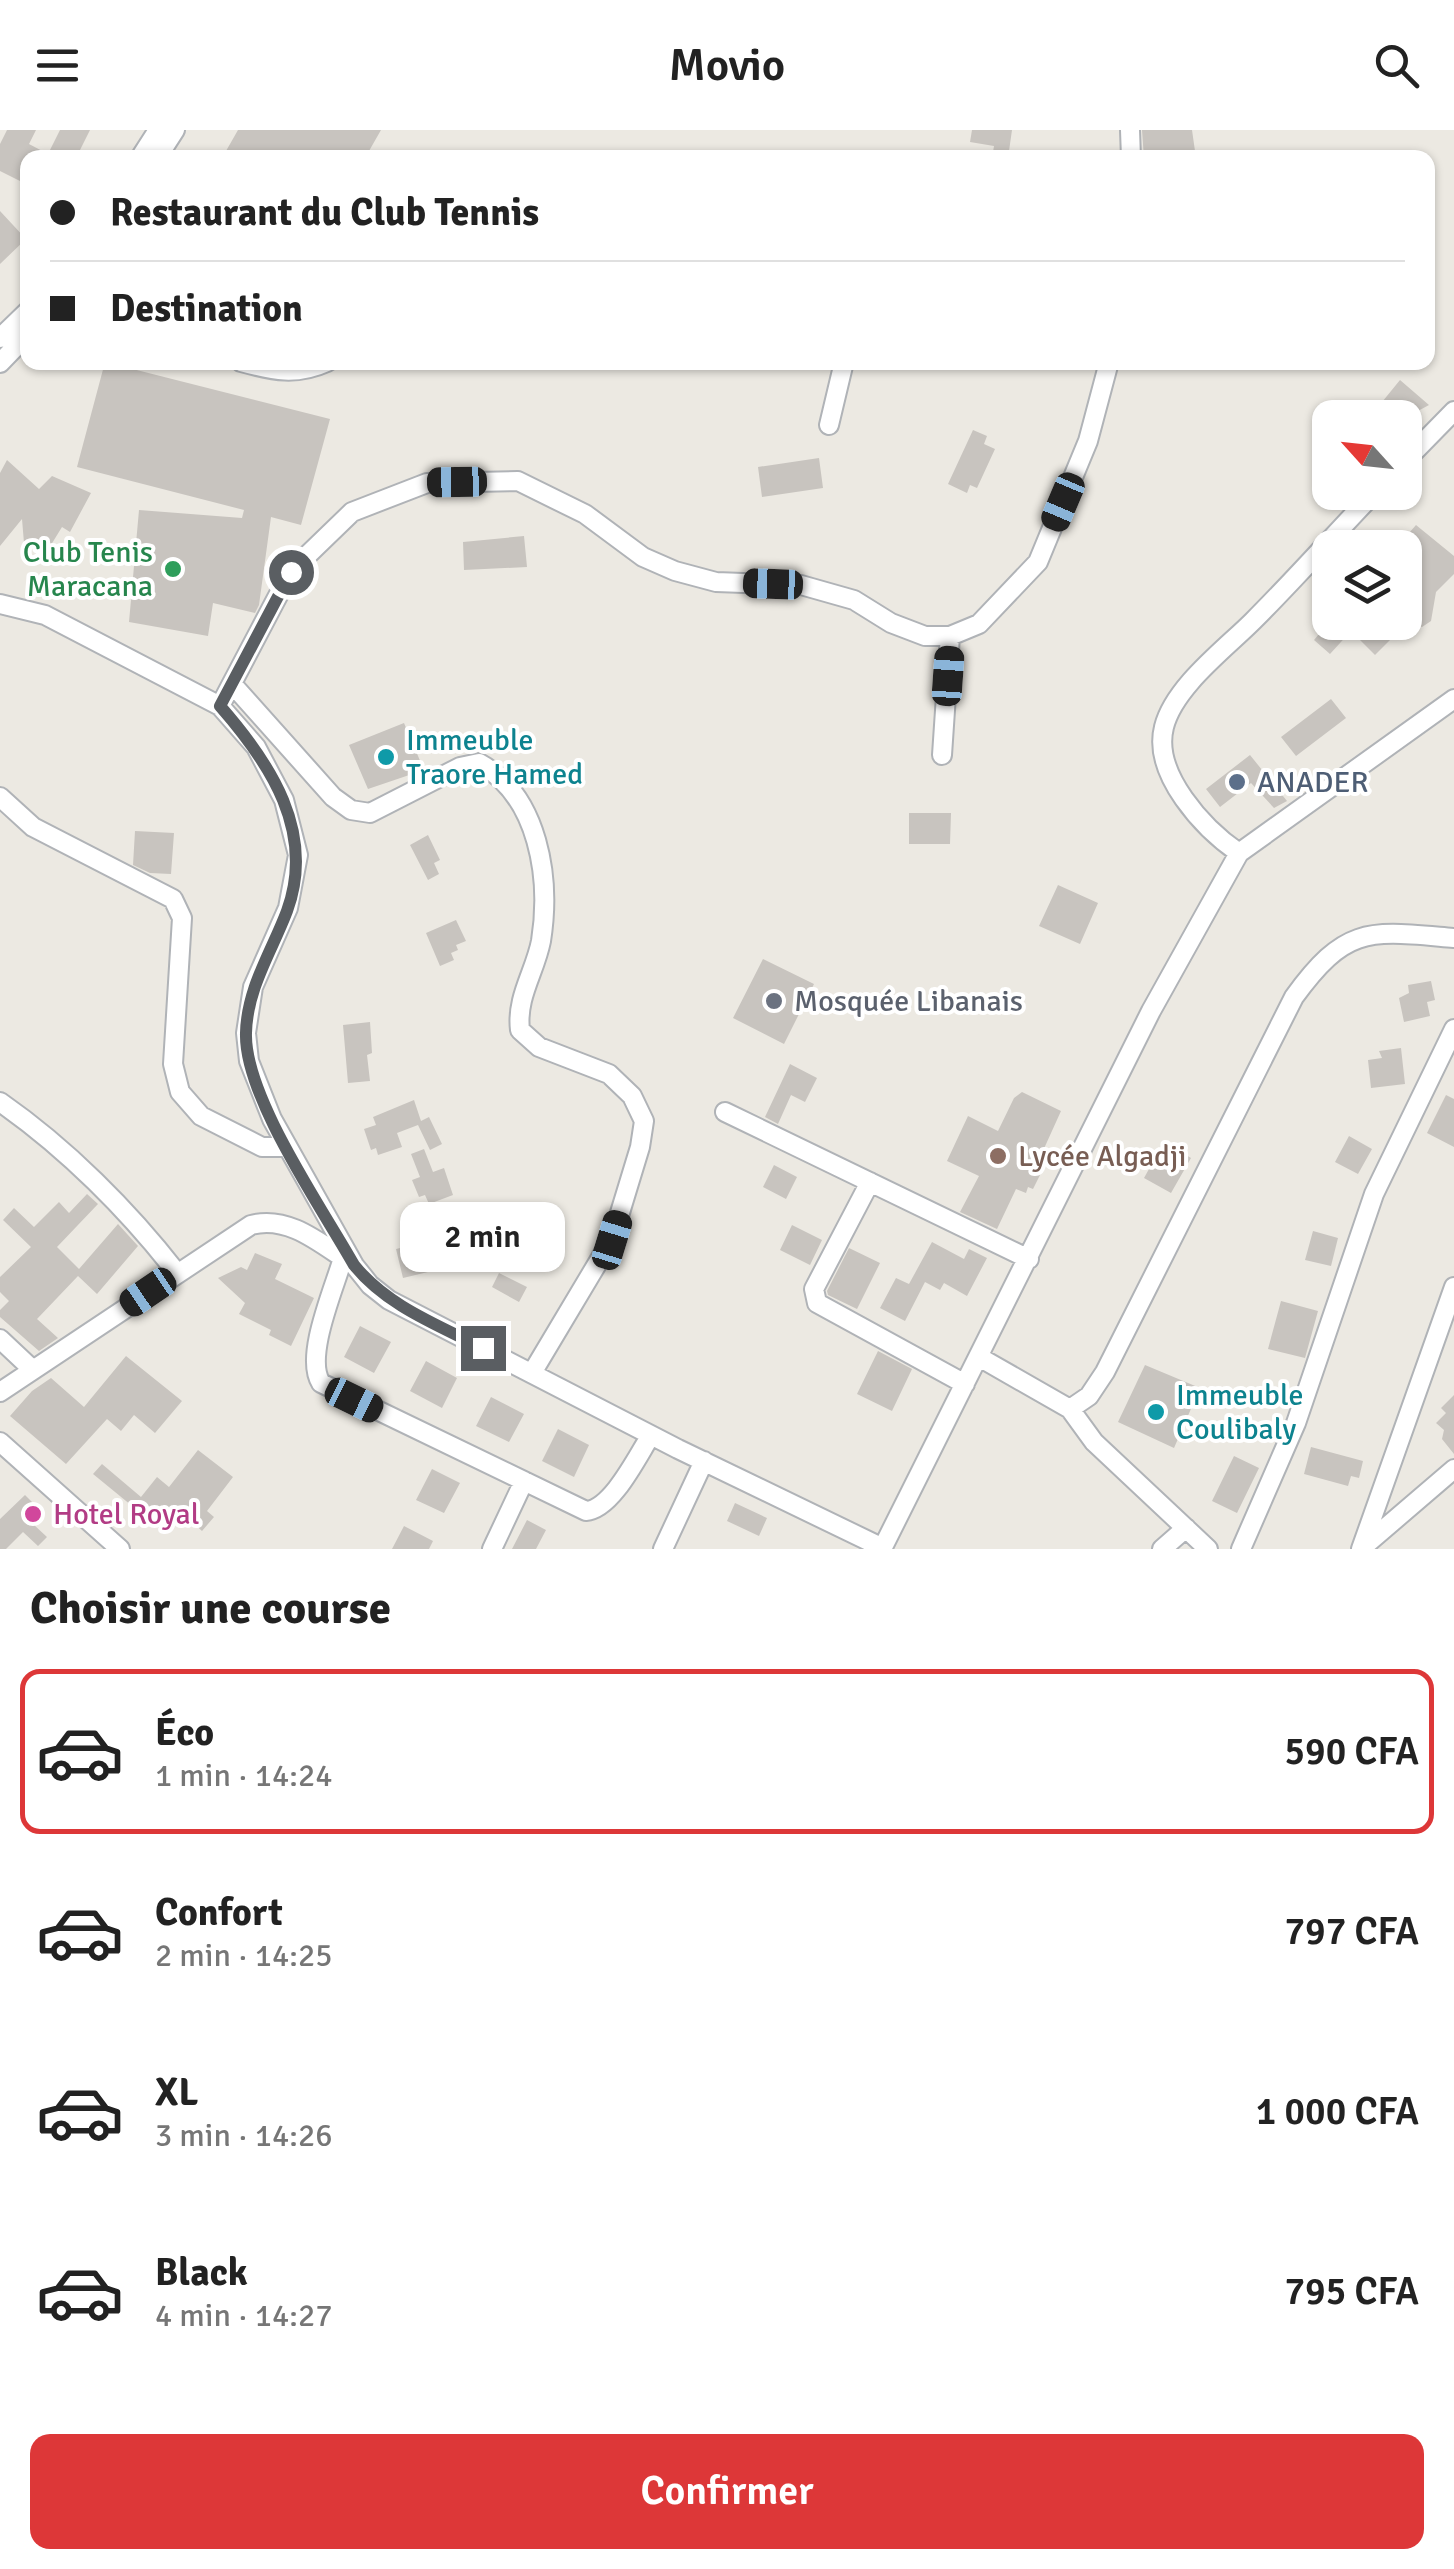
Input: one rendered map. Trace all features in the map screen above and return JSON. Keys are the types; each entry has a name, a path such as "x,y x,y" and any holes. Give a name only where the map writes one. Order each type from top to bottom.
{"street":[{"path":"0,338 20,319"},
{"path":"0,362 20,342"},
{"path":"268,370 309,370"},
{"path":"829,425 842,370"},
{"path":"220,706 291,572 352,512 427,483 518,480 586,514 643,557 675,571 716,582 801,585 854,600 892,623 925,636 950,636 980,624 1038,562 1088,441 1107,370"},
{"path":"1422,443 1454,410"},
{"path":"1239,853 1213,835 1179,792 1165,758 1164,727 1200,672 1253,622 1358,510"},
{"path":"0,604 45,615 220,706 256,746 284,800 298,855 288,908 254,987 246,1033 256,1082 348,1262 314,1357 320,1383 586,1511 598,1510 608,1501 651,1435"},
{"path":"942,755 950,636"},
{"path":"233,685 333,798 350,810 370,812 460,767 478,763 495,772 516,795 540,851 544,878 540,942 521,1000 520,1030 539,1047 608,1074 632,1096 644,1121 612,1240 532,1374"},
{"path":"0,1392 251,1225 265,1221 280,1223 348,1262 390,1300 651,1435 882,1548 1150,1011 1239,853 1454,698"},
{"path":"0,797 33,826 173,899 182,918 173,1064 180,1092 201,1116 262,1146 287,1147"},
{"path":"1070,1410 1088,1396 1105,1372 1294,997 1316,968 1333,950 1356,939 1393,933 1454,938"},
{"path":"1241,1549 1296,1423 1374,1194 1454,1029"},
{"path":"0,1102 50,1140 177,1273"},
{"path":"726,1112 1029,1259"},
{"path":"870,1182 814,1289 814,1297 818,1303 965,1384"},
{"path":"1454,1287 1361,1549 1454,1469"},
{"path":"0,1339 33,1370"},
{"path":"978,1357 1070,1410 1094,1442 1208,1549"},
{"path":"0,1442 120,1549"},
{"path":"663,1549 704,1461"},
{"path":"492,1549 524,1481"},
{"path":"1162,1549 1186,1528"}],"building":[{"path":"7,130 36,130 29,144 40,150 20,150 20,181 0,171 0,144"},
{"path":"60,130 90,130 80,150 50,150"},
{"path":"238,130 381,130 370,150 227,150"},
{"path":"972,130 1012,130 1009,150 993,150 994,146 970,142"},
{"path":"1142,130 1192,130 1195,150 1143,150"},
{"path":"0,211 20,233 20,245 0,264"},
{"path":"103,370 137,370 330,419 301,525 271,517 255,613 213,603 208,636 129,622 139,510 242,518 244,510 77,467"},
{"path":"1400,380 1429,405 1422,409 1422,400 1384,400"},
{"path":"973,430 987,436 984,444 995,449 977,488 970,485 967,493 948,484"},
{"path":"819,458 823,488 762,497 758,467"},
{"path":"7,460 39,489 52,476 91,493 70,532 62,527 46,553 24,543 22,519 0,546 0,473"},
{"path":"1416,525 1454,556 1454,574 1436,592 1431,621 1422,627 1422,530 1412,530"},
{"path":"524,536 527,567 464,570 463,542"},
{"path":"1314,640 1343,640 1330,654"},
{"path":"1360,640 1390,640 1375,655"},
{"path":"1331,699 1346,718 1296,756 1281,737"},
{"name":"Immeuble Traore Hamed","path":"404,723 424,770 368,789 349,745"},
{"path":"1250,755 1287,801 1274,808 1251,783 1220,807 1206,789"},
{"path":"909,813 951,813 950,844 909,844"},
{"path":"135,831 174,833 171,874 150,873 133,865"},
{"path":"428,835 440,860 434,863 439,874 428,880 410,845"},
{"path":"1058,885 1098,903 1080,944 1039,926"},
{"path":"456,920 466,941 456,945 458,950 451,953 454,960 440,966 426,933"},
{"path":"763,959 814,984 784,1044 733,1018"},
{"path":"1431,981 1435,1000 1427,1002 1430,1016 1404,1022 1399,998 1409,993 1408,985"},
{"path":"370,1022 370,1081 348,1083 343,1025"},
{"path":"1401,1048 1405,1084 1371,1088 1368,1060 1382,1058 1379,1051"},
{"path":"790,1064 817,1078 805,1102 791,1095 778,1124 765,1117"},
{"path":"1022,1092 1061,1111 1042,1153 1046,1163 1033,1189 1028,1187 1026,1193 1016,1189 997,1229 960,1212 979,1176 947,1161 968,1116 998,1131 1014,1098"},
{"path":"1446,1095 1454,1099 1454,1147 1427,1133"},
{"path":"414,1100 421,1121 429,1117 442,1144 430,1150 418,1125 397,1133 402,1147 378,1155 376,1148 371,1150 364,1129 376,1125 373,1117"},
{"path":"1349,1136 1372,1149 1358,1174 1335,1162"},
{"path":"1164,1142 1191,1158 1171,1193 1144,1178"},
{"path":"424,1149 433,1172 444,1168 453,1195 429,1204 425,1195 419,1197 412,1180 420,1177 411,1154"},
{"path":"774,1165 797,1177 786,1199 763,1187"},
{"path":"87,1194 98,1204 57,1247 79,1269 118,1224 138,1246 97,1294 78,1276 37,1319 58,1338 39,1351 0,1317 0,1310 9,1301 0,1292 0,1277 31,1247 3,1220 14,1208 34,1227 59,1202 69,1213"},
{"path":"792,1225 822,1240 810,1265 780,1250"},
{"path":"1313,1231 1338,1238 1331,1266 1305,1260"},
{"path":"425,1242 428,1272 403,1278 396,1249"},
{"path":"932,1242 964,1259 969,1249 987,1258 967,1296 944,1283 940,1290 925,1282 905,1321 880,1308 896,1278 909,1284"},
{"path":"849,1248 880,1263 857,1309 827,1291"},
{"path":"255,1253 282,1264 275,1279 314,1298 291,1346 269,1335 271,1330 239,1314 245,1303 218,1278 241,1267 247,1270"},
{"path":"499,1273 527,1287 519,1302 492,1287"},
{"path":"1281,1301 1318,1311 1305,1358 1268,1349"},
{"path":"360,1326 391,1342 374,1373 344,1357"},
{"path":"878,1351 912,1369 892,1411 857,1394"},
{"path":"126,1356 182,1401 155,1433 134,1415 121,1431 107,1419 66,1464 10,1416 32,1391 51,1378 84,1407"},
{"path":"426,1361 457,1378 442,1408 410,1391"},
{"name":"Immeuble Coulibaly","path":"1145,1365 1200,1388 1174,1448 1118,1422"},
{"path":"1454,1395 1454,1454 1442,1439 1444,1430 1436,1423 1446,1413 1441,1408"},
{"path":"491,1397 524,1414 509,1442 476,1426"},
{"path":"558,1429 589,1445 574,1477 542,1461"},
{"path":"1311,1447 1363,1461 1359,1478 1351,1476 1348,1486 1304,1474"},
{"path":"198,1450 233,1477 207,1511 214,1517 202,1531 180,1511 164,1532 93,1474 102,1464 141,1497 157,1477 169,1487"},
{"path":"1234,1456 1259,1468 1237,1513 1212,1501"},
{"path":"432,1469 460,1483 444,1513 416,1500"},
{"path":"25,1495 43,1513 33,1524 47,1537 38,1546 23,1532 6,1549 0,1549 0,1519"},
{"path":"735,1503 767,1518 759,1536 727,1521"},
{"path":"527,1520 546,1530 536,1549 512,1549"},
{"path":"404,1526 433,1541 429,1549 392,1549"}],"place":[{"name":"Club Tenis Maracana","path":"173,569"},
{"name":"Immeuble Traore Hamed","path":"386,757"},
{"name":"ANADER","path":"1237,782"},
{"name":"Mosquée Libanais","path":"774,1001"},
{"name":"Lycée Algadji","path":"998,1156"},
{"name":"Immeuble Coulibaly","path":"1156,1412"},
{"name":"Hotel Royal","path":"33,1514"}],"route":[{"path":"291,572 220,706 256,746 284,800 298,855 288,908 254,987 246,1033 249,1060 272,1119 354,1265 370,1285 390,1300 483,1348"}]}
